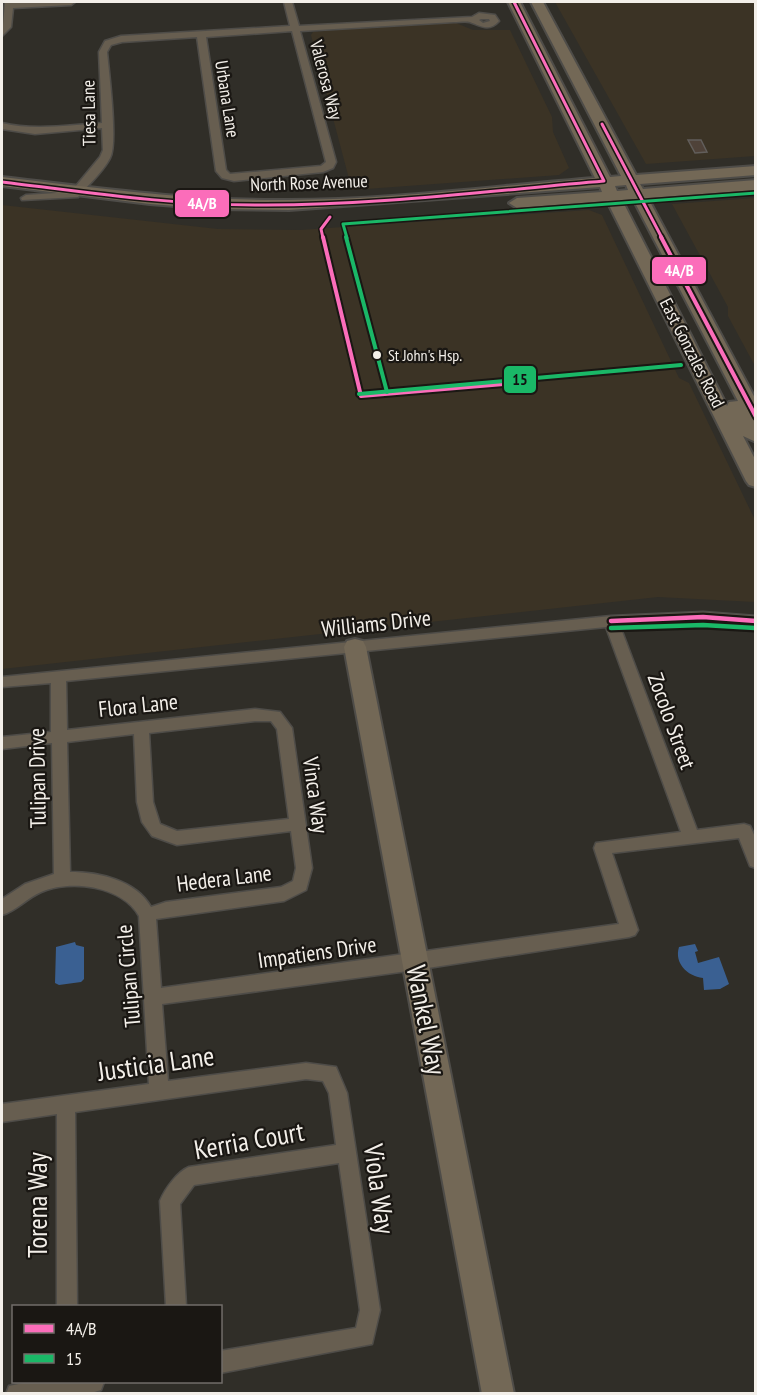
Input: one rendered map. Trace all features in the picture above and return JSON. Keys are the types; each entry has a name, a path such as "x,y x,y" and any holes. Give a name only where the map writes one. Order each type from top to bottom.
{"main road":[{"name":"East Gonzales Road","path":"514,2 608,188 688,359 756,481"},
{"path":"520,2 524,4 544,33 556,36"},
{"name":"East Gonzales Road","path":"537,2 756,418"},
{"path":"531,38 543,39 558,64 579,80"},
{"path":"608,188 630,178 756,170"},
{"name":"North Rose Avenue","path":"2,182 150,199 215,204 289,205 367,201 581,183 608,188"},
{"path":"608,188 639,194 756,185"},
{"name":"North Rose Avenue","path":"2,195 173,215 253,218 355,215 591,198 608,188"},
{"path":"688,359 717,370 750,433 756,436"},
{"name":"Wankel Way","path":"355,647 498,1394"}],"street":[{"path":"2,33 7,27 8,4 71,2"},
{"name":"Valerosa Way","path":"221,169 226,176 234,178 306,172 329,166 331,162 288,2"},
{"path":"201,34 454,19 474,20"},
{"name":"Tiesa Lane","path":"80,190 105,158 108,150 103,52 108,43 121,39 201,34"},
{"name":"Urbana Lane","path":"201,34 221,169"},
{"path":"2,126 13,132 108,125"},
{"path":"26,198 70,196 80,190"},
{"name":"Williams Drive","path":"2,682 512,629 703,617 756,621"},
{"name":"Zocolo Street","path":"611,621 691,837"},
{"name":"Tulipan Drive","path":"58,676 62,879"},
{"name":"Flora Lane","path":"2,743 255,715 275,716 277,719"},
{"name":"Vinca Way","path":"277,719 284,728 304,868 301,879"},
{"path":"141,728 146,804 150,823 160,833 177,838 298,824"},
{"path":"691,837 744,831 756,861"},
{"name":"Impatiens Drive","path":"153,997 415,962 629,930 602,848 691,837"},
{"name":"Tulipan Circle","path":"2,908 41,884 62,879 80,879 112,886 138,900 147,915 159,1090"},
{"name":"Hedera Lane","path":"147,915 166,909 284,894 300,885 301,879"},
{"name":"Justicia Lane","path":"2,1113 159,1090 306,1071 319,1072"},
{"name":"Viola Way","path":"222,1362 365,1337 370,1310 338,1093 329,1073 319,1072"},
{"name":"Torena Way","path":"66,1104 67,1305"},
{"name":"Kerria Court","path":"176,1305 170,1201 189,1176 346,1153"},
{"path":"17,1394 68,1383"}],"shaded area":[{"path":"555,2 755,2 755,156 646,164"},
{"path":"456,23 473,30 510,30 552,117 553,132 569,168 559,175 352,190 311,35 313,32"},
{"path":"756,198 755,366 728,316 728,307 672,204"},
{"path":"2,205 218,229 300,230 589,210 602,215 679,378 689,383 755,520 755,602 658,597 2,669"}],"water":[{"path":"75,942 76,945 84,947 84,979 81,982 59,985 55,983 56,947"},
{"path":"695,944 698,951 695,952 698,963 719,957 729,984 720,989 704,990 703,978 692,975 683,968 678,958 679,947"}],"building":[{"path":"688,140 701,140 707,152 695,153"}],"transit line":[{"name":"4A/B","path":"2,182 160,200 299,205 386,200 604,181 514,2"},
{"name":"4A/B","path":"602,124 756,417"},
{"name":"15","path":"387,392 343,224 756,193"},
{"name":"4A/B","path":"330,217 321,229 361,396 528,382"},
{"name":"15","path":"359,394 681,365"},
{"name":"4A/B","path":"611,621 703,617 756,621"},
{"name":"15","path":"611,628 703,625 755,628"}],"place":[{"name":"St John's Hsp.","path":"377,355"}]}
